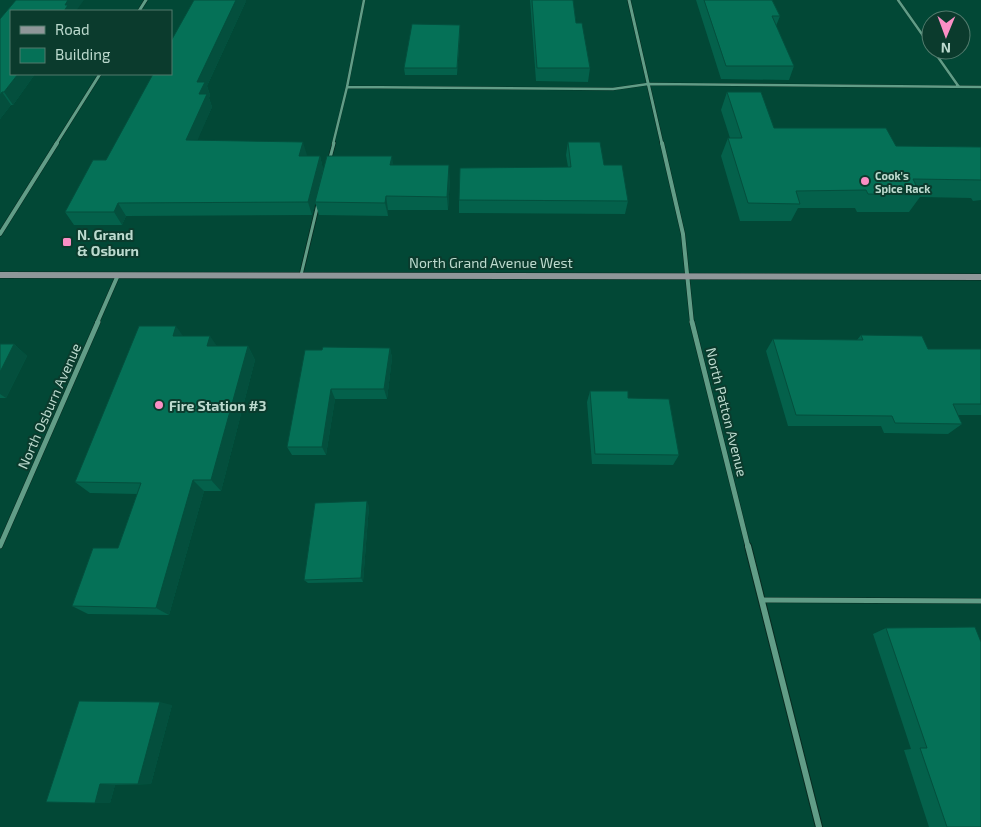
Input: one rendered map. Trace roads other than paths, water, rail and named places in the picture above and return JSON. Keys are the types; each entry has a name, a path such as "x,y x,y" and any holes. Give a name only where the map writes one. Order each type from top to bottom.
{"main road":[{"name":"North Grand Avenue West","path":"0,275 981,277"}],"street":[{"name":"North Patton Avenue","path":"629,0 683,234 693,330 763,600 819,827"},
{"path":"0,234 99,75"},
{"name":"North Osburn Avenue","path":"0,546 118,275"}],"lane":[{"path":"329,160 347,87 364,0"},
{"path":"898,0 921,33"},
{"path":"940,60 959,86"},
{"path":"347,87 613,89 648,84 981,87"},
{"path":"301,275 320,196"},
{"path":"763,600 981,601"}],"place":[{"name":"Cook's Spice Rack","path":"865,181"},
{"name":"N. Grand & Osburn","path":"67,242"},
{"name":"Fire Station #3","path":"159,405"}]}
